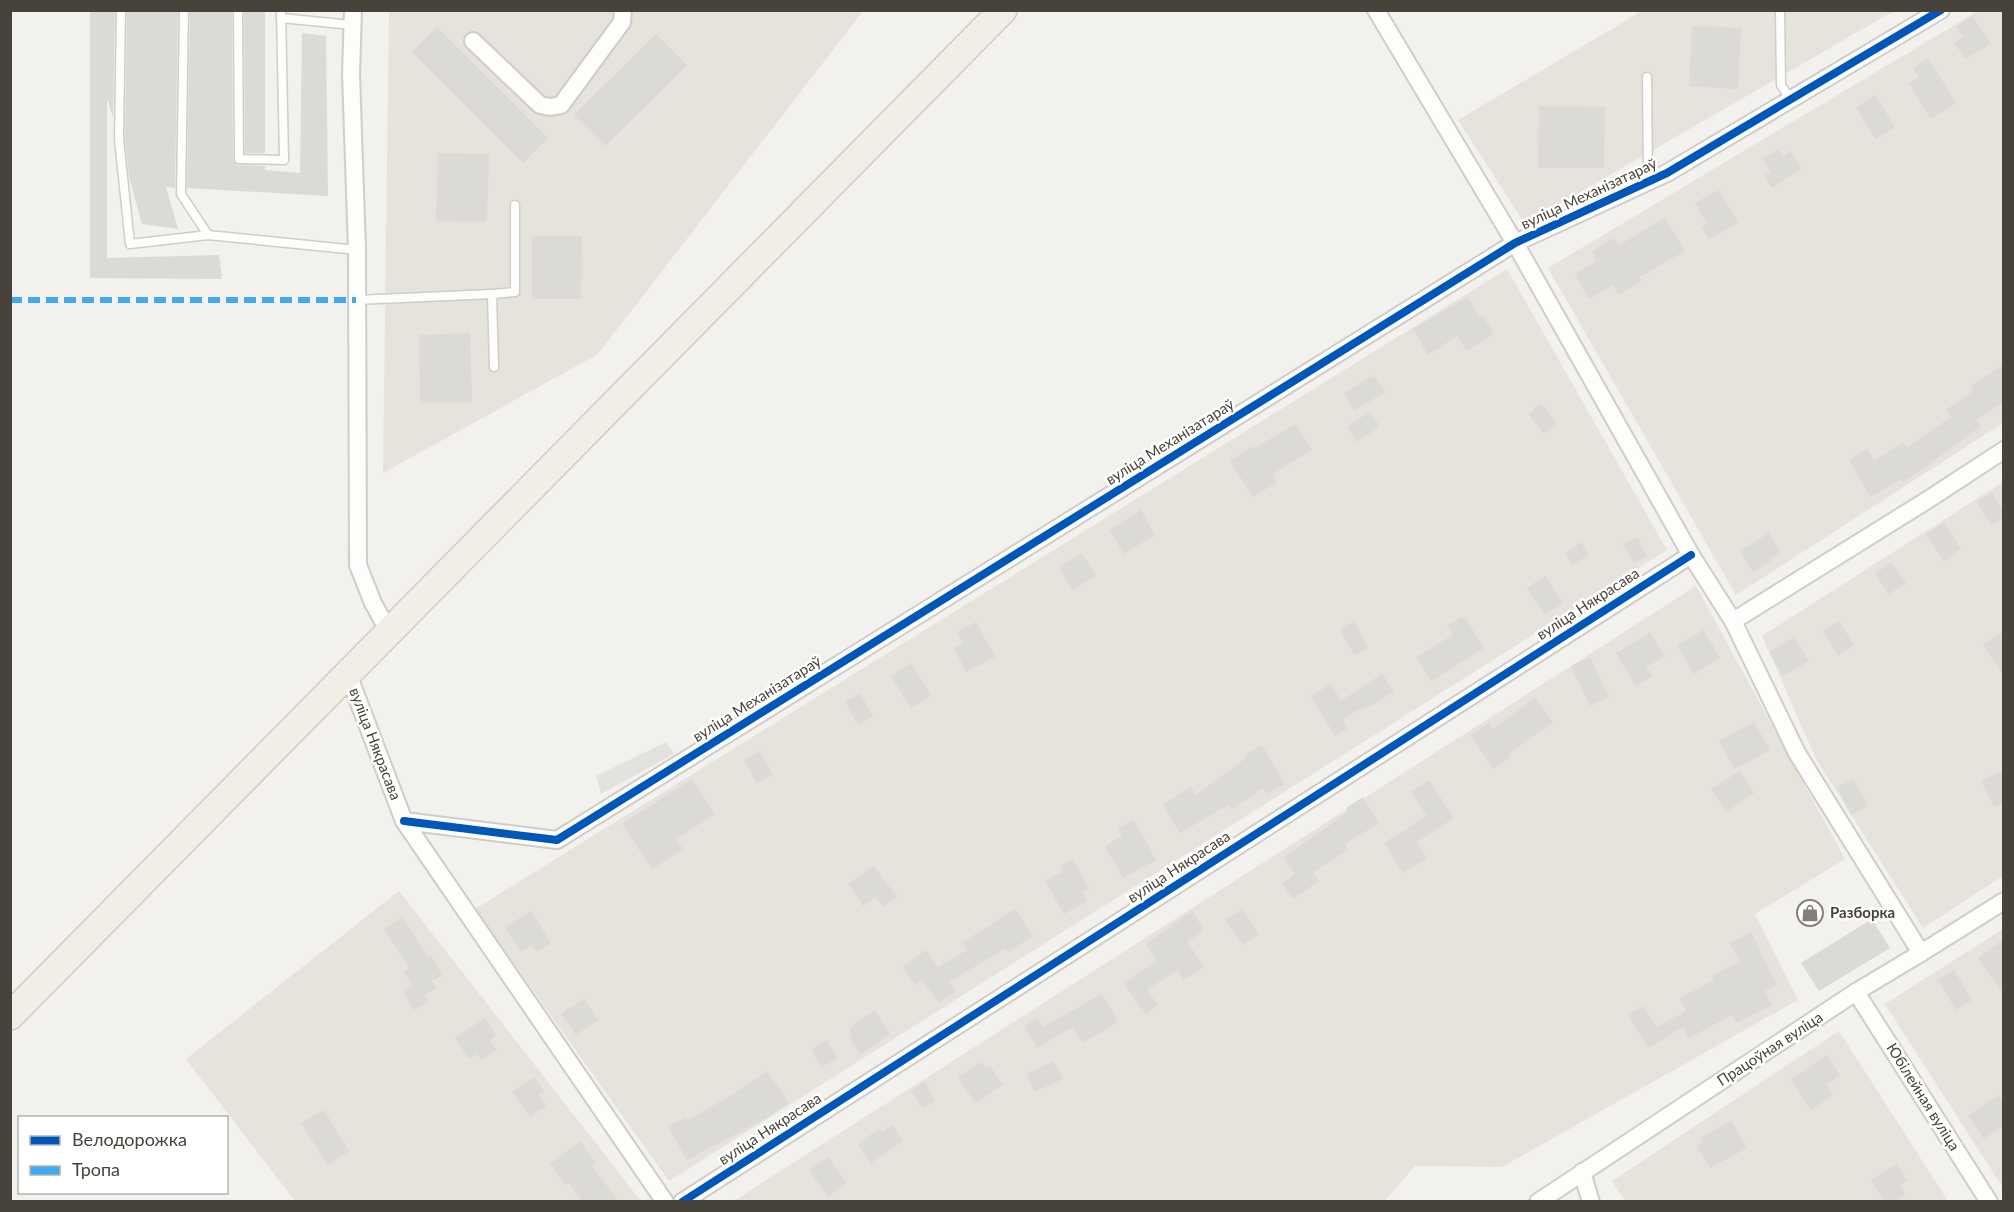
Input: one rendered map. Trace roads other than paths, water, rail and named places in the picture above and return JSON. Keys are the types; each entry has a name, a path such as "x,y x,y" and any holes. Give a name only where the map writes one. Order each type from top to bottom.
{"main road":[{"path":"10,1016 1003,10"}],"street":[{"path":"473,41 540,105 550,107 561,105 622,22 623,10"},
{"path":"1376,10 1515,243 1691,555 1733,621 1797,753 1922,953"},
{"name":"вуліца Механізатараў","path":"404,821 556,840 1515,243 1667,173 1941,10"},
{"path":"352,18 351,74 357,250 358,565 373,603 389,632"},
{"path":"1733,621 2004,450"},
{"name":"вуліца Някрасава","path":"682,1202 1691,555"},
{"name":"вуліца Някрасава","path":"348,674 404,821 665,1202"},
{"name":"Працоўная вуліца","path":"1538,1202 1856,992 2004,900"},
{"name":"Юбілейная вуліца","path":"1856,992 1989,1202"},
{"path":"1582,1172 1591,1202"}],"lane":[{"path":"121,10 119,139 130,244 208,235 357,250"},
{"path":"184,10 181,194 208,235"},
{"path":"238,10 239,159 284,160 281,14 352,18"},
{"path":"1780,10 1781,85 1791,100"},
{"path":"1647,77 1648,182"},
{"path":"356,300 514,292 514,205"},
{"path":"492,294 494,367"}],"place":[{"name":"Разборка","path":"1810,913"}]}
